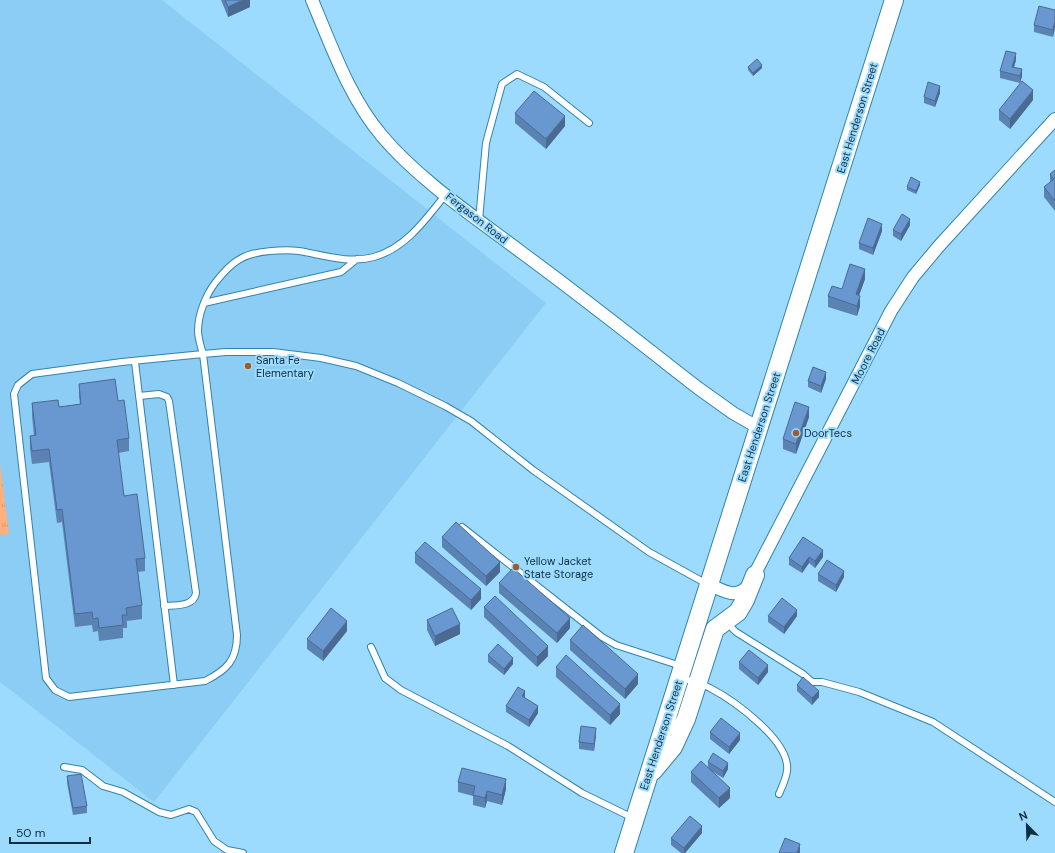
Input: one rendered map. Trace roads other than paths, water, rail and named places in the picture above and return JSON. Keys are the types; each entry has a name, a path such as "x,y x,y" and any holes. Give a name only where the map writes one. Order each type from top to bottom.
{"main road":[{"name":"East Henderson Street","path":"624,853 894,0"},
{"path":"647,778 673,747 686,719 715,629 738,612 745,600 755,575"}],"street":[{"name":"Fergason Road","path":"312,0 341,70 366,116 399,155 478,220 698,388 733,413 759,428"},
{"name":"Moore Road","path":"708,584 735,594 743,592 755,575 891,311 913,277 1055,119"}],"lane":[{"path":"478,220 486,143 502,84 517,74 544,87 589,123"},
{"path":"446,194 415,231 396,247 374,257 357,259 335,258 296,251 262,252 242,258 223,272 211,289 204,303 198,330 203,354 236,620 237,645 234,656 222,671 205,681 69,697 55,690 46,678 14,394 18,385 32,374 122,362 134,362 203,354 226,352 273,352 320,358 356,366 398,383 445,406 471,421 533,470 649,552 708,584"},
{"path":"204,303 342,272 357,259"},
{"path":"134,362 174,685"},
{"path":"139,396 159,394 167,397 169,401 196,593 193,600 189,603 164,606"},
{"path":"462,527 602,637 616,645 681,672 697,684 708,687 736,703 768,732 776,742 784,757 787,770 779,794"},
{"path":"725,621 736,632 803,674 812,682 822,682 859,692 933,722 1055,802"},
{"path":"372,647 385,678 401,690 508,746 589,797 634,819"},
{"path":"64,767 82,770 103,786 123,792 159,812 171,815 189,809 196,812 214,842 227,850 243,853"}],"place":[{"name":"Santa Fe Elementary","path":"248,366"},
{"name":"DoorTecs","path":"796,433"},
{"name":"Yellow Jacket State Storage","path":"516,567"}]}
